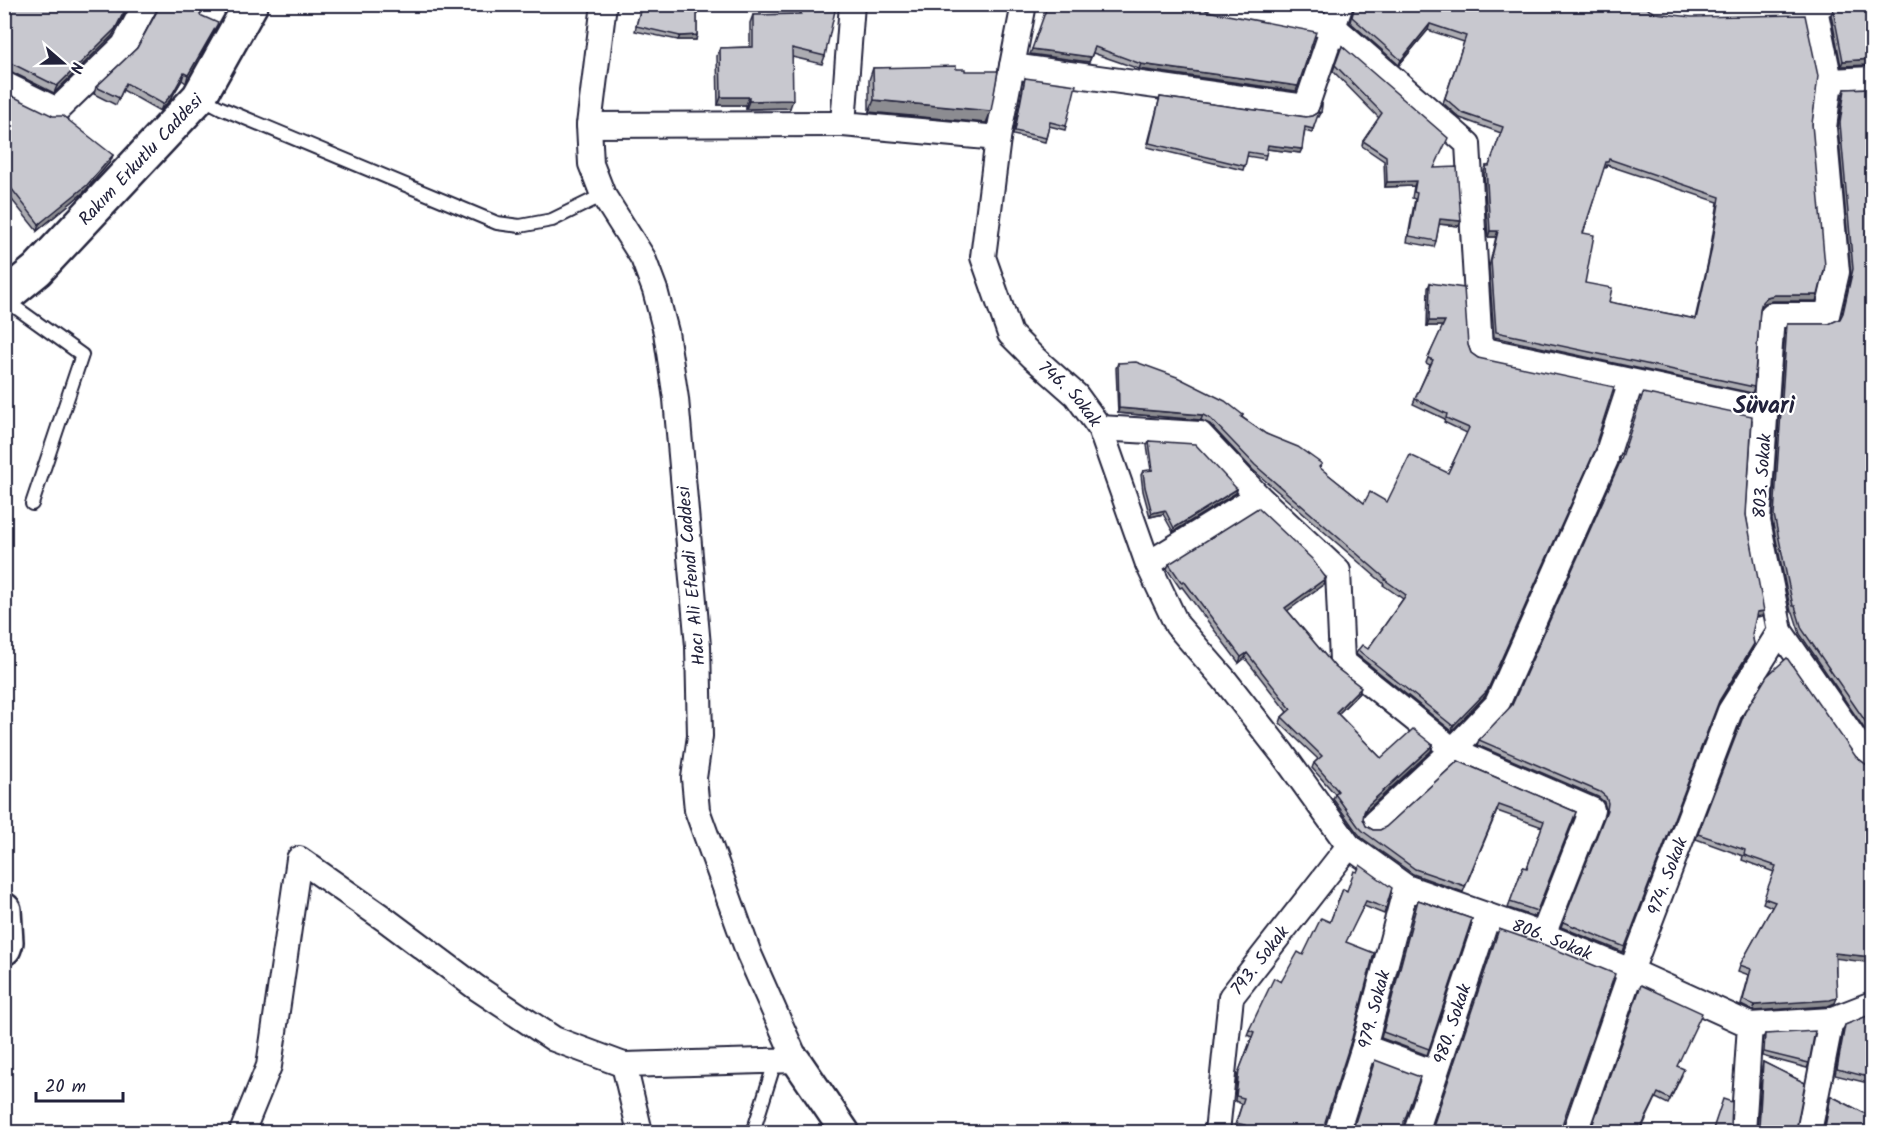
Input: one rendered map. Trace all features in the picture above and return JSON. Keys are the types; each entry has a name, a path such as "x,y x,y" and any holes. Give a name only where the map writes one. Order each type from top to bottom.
{"main road":[{"name":"Rakım Erkutlu Caddesi","path":"4,298 37,270 199,97 250,4"},
{"path":"4,910 6,942 4,948"}],"street":[{"path":"4,84 57,110 124,45 146,4"},
{"name":"Hacı Ali Efendi Caddesi","path":"604,4 589,125 591,164 603,195 643,258 655,290 666,332 676,399 699,646 700,736 694,778 697,810 786,1059 845,1132"},
{"path":"843,124 852,4"},
{"name":"746. Sokak","path":"1024,4 998,138 983,257 1010,334 1076,395 1100,428 1148,564 1178,625 1282,753"},
{"path":"1212,4 1338,16 1468,144 1480,349 1766,410"},
{"path":"1655,4 1690,8 1817,5"},
{"name":"803. Sokak","path":"1817,5 1830,81 1824,128 1837,272 1827,315 1772,315 1758,521 1780,631 1865,754 1872,758"},
{"path":"1012,66 1306,107 1338,16"},
{"path":"1830,81 1872,79"},
{"path":"589,125 843,124 998,138"},
{"path":"1375,822 1453,750 1497,704 1608,454 1631,381"},
{"path":"1100,428 1200,434 1258,496 1338,571 1342,661 1453,750 1593,810 1543,935"},
{"path":"1148,564 1258,496"},
{"name":"974. Sokak","path":"1575,1132 1631,971 1730,711 1780,631"},
{"name":"806. Sokak","path":"1282,753 1349,846 1406,887 1543,935 1631,971 1750,1025 1831,1020 1872,1004"},
{"name":"793. Sokak","path":"1217,1132 1231,997 1349,846"},
{"path":"242,1132 269,1066 299,859 477,988 554,1039 624,1065 786,1059"},
{"name":"979. Sokak","path":"1337,1132 1364,1047 1406,887"},
{"name":"980. Sokak","path":"1416,1132 1488,916"},
{"path":"1809,1132 1831,1020"},
{"path":"1743,1132 1750,1025"},
{"path":"1364,1047 1435,1073"},
{"path":"624,1065 640,1132"}],"lane":[{"path":"199,97 497,223 520,226 552,220 603,195"},
{"path":"4,298 82,355 32,504"},
{"path":"753,1132 786,1059"}],"building":[{"path":"4,4 128,4 115,29 57,86 13,64 4,63"},
{"path":"161,4 204,4 200,15 218,23 188,75 184,73 173,93 163,104 126,83 119,98 96,87 137,48"},
{"path":"642,4 697,4 697,35 680,36 636,26"},
{"path":"803,4 836,6 825,56 792,48 793,100 749,101 749,97 721,97 720,48 753,47 753,15 801,14"},
{"path":"1048,4 1202,4 1206,10 1212,12 1316,32 1298,86 1141,64 1095,47 1091,57 1032,49"},
{"path":"1355,4 1644,4 1655,13 1692,17 1805,15 1818,76 1812,124 1825,266 1818,295 1774,295 1762,302 1754,387 1496,332 1491,261 1498,231 1490,231 1486,166 1489,166 1503,127 1462,113 1445,98 1466,36 1430,24 1401,60 1352,17","holes":["1609,159 1720,197 1696,319 1609,302 1612,288 1585,283 1594,235 1583,233 1606,162"]},
{"path":"1837,4 1872,4 1872,59 1843,61 1833,10"},
{"path":"1342,46 1448,138 1434,168 1457,167 1461,221 1440,219 1436,241 1409,236 1417,193 1414,192 1416,181 1387,182 1386,156 1363,141 1382,113 1335,65"},
{"path":"956,66 956,69 965,69 965,71 998,71 991,111 874,100 873,68"},
{"path":"1025,78 1076,85 1066,126 1050,122 1046,138 1015,131"},
{"path":"1872,88 1872,731 1802,629 1795,606 1793,606 1774,515 1787,324 1829,324 1840,319 1843,313 1853,269 1840,123 1845,89"},
{"path":"4,92 53,116 63,116 113,155 87,185 39,224 4,179"},
{"path":"1160,97 1306,117 1317,113 1322,103 1321,113 1319,112 1313,129 1305,127 1302,149 1268,145 1266,155 1248,152 1245,166 1149,143"},
{"path":"1430,283 1464,288 1468,345 1471,353 1478,358 1614,387 1597,446 1487,691 1453,726 1358,650 1362,645 1368,649 1406,595 1385,580 1255,465 1211,419 1203,415 1119,408 1118,363 1136,362 1177,377 1225,401 1243,415 1241,417 1266,434 1298,447 1322,464 1319,467 1364,503 1370,492 1387,502 1410,455 1448,473 1469,428 1446,418 1447,414 1415,399 1433,360 1428,358 1445,321 1429,321"},
{"path":"1643,393 1752,416 1746,515 1764,611 1757,612 1752,634 1754,644 1719,701 1625,947 1563,922 1607,810 1606,797 1600,792 1479,740 1512,705 1621,460"},
{"path":"1149,441 1195,444 1237,489 1174,528 1165,510 1152,513 1143,471 1153,470"},
{"path":"1258,508 1312,559 1326,578 1285,608 1335,667 1361,687 1336,712 1381,758 1413,729 1433,745 1367,806 1363,819 1366,826 1373,830 1386,827 1458,761 1576,812 1537,911 1510,902 1523,867 1527,868 1544,821 1499,805 1465,886 1415,869 1358,826 1335,794 1338,791 1314,763 1322,756 1282,717 1291,709 1247,653 1241,657 1184,581 1182,583 1169,564"},
{"path":"1787,658 1856,757 1872,766 1872,957 1835,953 1837,998 1755,1005 1743,1000 1751,969 1740,965 1775,902 1764,898 1776,866 1744,855 1745,850 1698,834 1745,712 1767,676"},
{"path":"1360,865 1392,888 1386,908 1366,901 1346,942 1374,953 1352,1038 1325,1122 1326,1132 1242,1132 1245,1125 1236,1123 1244,1098 1236,1096 1239,1071 1254,1032 1249,1030 1274,978 1281,982 1298,952 1303,955 1321,918 1330,922 1343,889 1347,891 1354,871 1357,872"},
{"path":"1418,900 1472,919 1429,1049 1383,1032"},
{"path":"1499,929 1615,974 1563,1122 1564,1132 1431,1132"},
{"path":"1641,985 1702,1013 1677,1066 1684,1069 1670,1099 1658,1093 1639,1132 1590,1132"},
{"path":"1872,1014 1872,1078 1837,1069 1845,1025"},
{"path":"1815,1031 1809,1063 1764,1052 1765,1034"},
{"path":"1375,1060 1420,1077 1404,1122 1405,1132 1352,1132"},
{"path":"1763,1062 1805,1083 1797,1125 1798,1132 1757,1132"},
{"path":"1831,1096 1872,1117 1872,1132 1824,1132"},
{"path":"1723,1099 1732,1102 1732,1132 1712,1132"}],"district":[{"name":"Süvari","path":"1764,405"}]}
